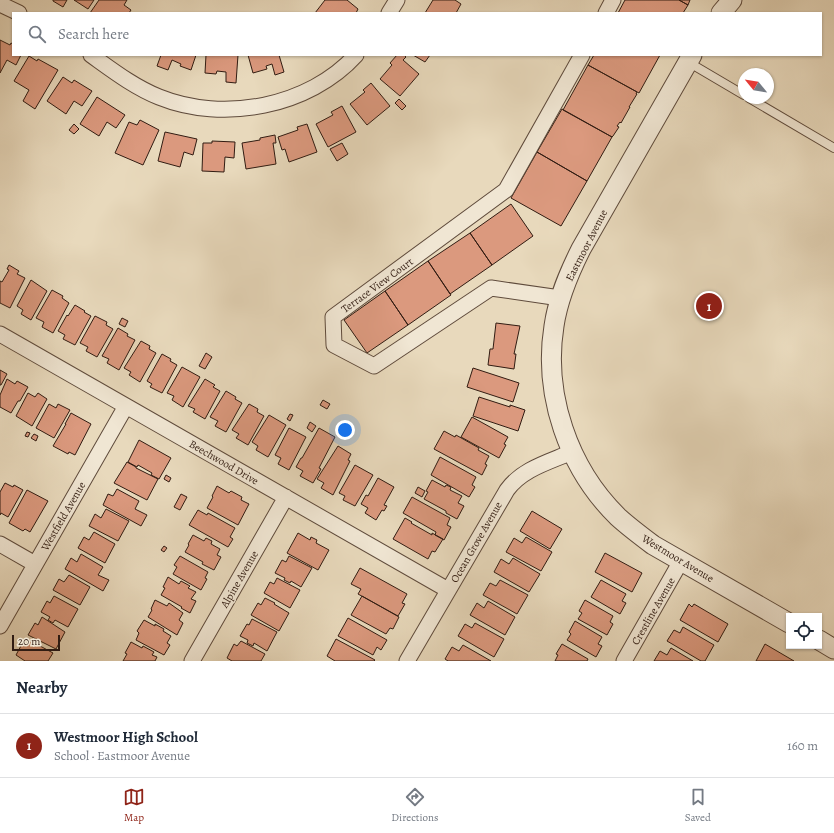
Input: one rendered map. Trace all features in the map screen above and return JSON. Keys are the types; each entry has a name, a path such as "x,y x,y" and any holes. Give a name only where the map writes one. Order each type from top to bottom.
{"street":[{"path":"390,12 397,0"},
{"path":"607,12 613,0"},
{"path":"722,12 732,0"},
{"path":"0,4 17,12"},
{"path":"92,56 134,84 158,96 179,104 203,108 229,109 255,107 280,101 304,91 328,79 355,56"},
{"name":"Terrace View Court","path":"560,298 491,288 374,366 334,345 333,317 506,190 581,56"},
{"name":"Eastmoor Avenue","path":"572,452 558,411 552,379 551,352 553,332 560,298 581,249 690,58"},
{"name":"Beechwood Drive","path":"0,334 448,590"},
{"name":"Westfield Avenue","path":"0,626 126,406"},
{"name":"Westmoor Avenue","path":"572,452 590,483 617,516 634,531 653,545 786,621"},
{"name":"Ocean Grove Avenue","path":"407,661 514,480 531,470 572,452"},
{"name":"Alpine Avenue","path":"192,661 286,497"},
{"path":"0,544 35,564"},
{"name":"Crestline Avenue","path":"624,661 681,561"},
{"path":"822,642 834,648"}],"lane":[{"path":"690,58 738,91"},
{"path":"759,104 834,148"}],"building":[{"path":"53,0 67,0 63,7"},
{"path":"74,0 94,0 88,9"},
{"path":"99,0 127,0 124,5 131,10 130,12 91,12"},
{"path":"325,0 347,0 358,9 356,12 316,12"},
{"path":"433,0 455,0 461,4 457,12 426,12"},
{"path":"625,0 679,0 688,5 684,12 619,12"},
{"path":"679,0 690,0 688,5"},
{"path":"0,40 10,45 12,44 12,56 20,56 16,65 7,60 0,73"},
{"path":"29,56 37,61 38,59 58,70 35,109 23,101 29,90 14,81"},
{"path":"161,56 196,56 191,70 180,66 181,64 172,60 168,70 157,66"},
{"path":"206,56 238,56 236,83 226,82 226,72 217,71 216,74 205,73"},
{"path":"248,56 279,56 284,72 275,75 272,64 266,66 267,69 253,73"},
{"path":"396,56 405,56 406,57 403,60 419,74 400,96 380,79 392,65 390,63"},
{"path":"415,56 429,56 425,62"},
{"path":"593,56 659,56 639,93 588,65"},
{"path":"588,65 637,92 621,123 620,122 617,126 619,127 612,137 563,110"},
{"path":"63,77 72,83 74,80 92,91 82,106 74,101 66,114 47,101"},
{"path":"371,83 390,106 367,125 350,104 365,92 363,90"},
{"path":"97,97 125,115 116,128 107,122 99,136 80,124"},
{"path":"399,99 406,106 402,110 395,103"},
{"path":"342,106 356,132 328,147 316,124 333,115 331,112"},
{"path":"562,109 612,137 587,181 537,152"},
{"path":"140,120 159,130 143,165 115,153 129,122 137,125"},
{"path":"74,124 79,129 74,134 69,130"},
{"path":"307,124 317,152 289,162 285,149 282,150 278,137 298,130 297,127"},
{"path":"165,132 197,139 193,155 184,152 180,167 158,161"},
{"path":"275,135 276,143 273,143 276,164 246,169 242,143 260,140 260,138"},
{"path":"212,141 235,142 234,158 225,157 224,172 202,171 203,143 212,143"},
{"path":"342,143 348,154 337,161 330,149"},
{"path":"537,152 587,181 561,226 511,198"},
{"path":"511,204 533,236 492,265 470,233"},
{"path":"470,233 492,265 450,294 428,261"},
{"path":"428,261 451,295 408,325 385,291"},
{"path":"9,265 19,271 17,274 25,278 10,308 0,303 0,281 2,282 9,270 7,269"},
{"path":"31,280 47,291 31,320 21,314 23,310 17,306"},
{"path":"52,290 63,296 62,298 69,303 53,333 42,327 44,322 36,318"},
{"path":"385,291 408,325 367,353 344,320"},
{"path":"75,305 91,316 75,345 63,339 65,335 58,331 67,315 68,316"},
{"path":"95,316 107,322 106,325 113,329 97,357 86,351 88,347 80,343"},
{"path":"122,318 128,321 125,327 119,324"},
{"path":"496,323 520,326 514,354 516,354 514,369 488,365 490,349 493,349"},
{"path":"118,328 128,334 127,336 135,340 119,370 107,363 109,359 102,356"},
{"path":"141,341 150,346 149,349 156,353 140,382 129,375 131,372 124,368"},
{"path":"206,353 212,357 205,369 199,366"},
{"path":"162,354 171,359 170,361 177,365 162,393 150,387 152,384 147,381"},
{"path":"182,367 200,377 183,407 172,400 174,396 167,393"},
{"path":"473,368 519,383 513,402 467,387"},
{"path":"0,370 7,374 1,385 0,385"},
{"path":"7,379 15,384 17,381 28,387 11,413 0,407 0,395"},
{"path":"205,379 215,385 213,387 220,391 205,419 193,412 195,409 188,406"},
{"path":"226,391 242,403 226,432 215,426 218,421 210,417"},
{"path":"28,393 35,397 38,393 47,399 32,426 16,416"},
{"path":"479,397 525,410 518,431 473,416"},
{"path":"323,400 330,404 327,409 320,405"},
{"path":"49,404 56,408 58,404 70,410 54,438 36,428"},
{"path":"249,404 258,409 257,412 264,416 248,445 236,438 239,434 232,430"},
{"path":"71,413 91,424 75,455 69,452 68,454 53,446"},
{"path":"290,414 293,415 290,421 287,419"},
{"path":"269,415 286,425 268,457 256,450 258,446 252,442"},
{"path":"472,417 508,437 504,444 506,445 499,458 461,437"},
{"path":"310,422 316,426 312,432 307,428"},
{"path":"289,428 306,437 289,470 278,464 281,458 275,455"},
{"path":"319,428 335,437 313,483 300,476 303,471 296,467"},
{"path":"444,431 455,437 456,435 479,448 478,450 489,456 485,464 487,465 482,475 434,449"},
{"path":"27,432 30,433 28,437 25,436"},
{"path":"34,434 38,436 36,441 31,438"},
{"path":"139,440 171,458 159,479 138,465 137,467 128,462"},
{"path":"338,446 351,454 348,460 350,461 333,495 321,488 324,483 317,479"},
{"path":"440,457 476,477 472,485 475,487 469,497 431,475"},
{"path":"127,462 158,479 147,500 114,483"},
{"path":"355,465 373,475 355,506 343,500 345,496 339,493"},
{"path":"166,475 171,478 169,482 164,479"},
{"path":"378,478 394,487 384,505 387,506 384,511 382,510 376,520 365,513 368,508 361,504 366,495 368,496"},
{"path":"432,480 445,487 446,485 451,487 450,490 462,496 458,503 464,506 457,519 424,499 428,492 426,491"},
{"path":"5,483 13,487 14,485 23,490 8,517 1,513 0,515 0,492"},
{"path":"217,486 229,493 231,491 242,497 241,500 249,504 238,525 207,508"},
{"path":"418,487 425,491 422,497 415,493"},
{"path":"117,489 139,501 135,509 147,515 141,526 103,505 108,494 113,496"},
{"path":"27,490 48,501 30,532 25,529 23,531 9,523"},
{"path":"181,494 187,497 180,510 174,507"},
{"path":"412,497 450,518 447,525 451,527 444,540 435,535 436,532 403,513"},
{"path":"106,509 129,521 118,541 89,526 95,514 101,518"},
{"path":"198,510 207,515 208,513 235,528 230,537 233,539 228,547 189,525"},
{"path":"532,511 562,529 550,549 520,531"},
{"path":"405,518 432,535 432,533 443,539 435,552 432,551 428,559 393,539"},
{"path":"94,532 115,544 105,563 78,548 84,537 89,540"},
{"path":"298,533 310,540 311,537 317,540 316,543 329,550 318,570 287,553"},
{"path":"193,535 204,541 206,538 212,541 211,544 220,549 217,555 221,557 214,570 202,564 203,562 185,552"},
{"path":"526,537 552,552 541,571 506,552 514,538 522,543"},
{"path":"164,546 167,548 164,552 161,550"},
{"path":"605,553 642,573 632,592 595,572"},
{"path":"81,554 103,567 98,575 109,580 103,591 65,569 71,558 77,562"},
{"path":"180,556 208,572 205,578 207,579 201,590 173,574 177,567 174,565"},
{"path":"289,556 312,568 301,587 291,581 290,583 284,580 285,578 275,573 282,560 286,562"},
{"path":"513,558 540,574 529,592 494,572 501,559 509,564"},
{"path":"360,568 407,594 402,603 405,604 398,616 358,594 361,589 351,584"},
{"path":"69,575 90,587 80,605 53,590 59,579 64,582"},
{"path":"168,577 179,584 181,581 190,586 188,588 196,592 191,599 196,601 190,613 161,595"},
{"path":"277,578 300,590 290,608 264,593 270,582 274,584"},
{"path":"500,580 528,595 517,614 483,595 490,583 496,586"},
{"path":"601,580 626,594 622,601 626,603 620,614 591,597"},
{"path":"54,596 78,609 68,627 55,620 53,623 48,620 50,617 41,612 47,601 50,603"},
{"path":"362,596 399,617 393,629 390,628 386,634 351,615"},
{"path":"265,598 289,613 279,631 251,615 258,603 261,605"},
{"path":"155,600 167,606 169,603 183,613 179,620 183,623 177,635 148,617"},
{"path":"585,600 613,616 610,622 613,624 607,635 578,619 582,613 579,611"},
{"path":"488,601 515,617 505,635 470,615 477,603 484,608"},
{"path":"689,604 692,607 694,604 728,624 718,642 680,620"},
{"path":"42,617 65,632 56,649 28,635 35,623 38,625"},
{"path":"348,618 387,640 381,650 377,647 373,655 338,636"},
{"path":"252,619 277,632 267,651 254,643 253,646 247,643 248,640 240,636 247,624 249,625"},
{"path":"144,620 164,629 163,631 171,636 167,643 170,645 164,655 136,640 139,633 137,631"},
{"path":"575,621 602,637 598,644 602,646 596,657 567,640 571,634 569,632"},
{"path":"475,623 504,639 494,657 458,636 465,624 472,628"},
{"path":"683,627 714,645 705,661 701,661 667,641 674,630 680,633"},
{"path":"336,639 375,660 335,661 327,656"},
{"path":"29,640 53,653 48,661 25,661 16,655 22,644 26,646"},
{"path":"241,641 265,654 261,661 232,661 227,658 234,644 237,646"},
{"path":"131,642 154,652 152,655 157,657 155,661 123,661 127,654 125,653"},
{"path":"562,644 588,659 587,661 555,661 558,655 556,654"},
{"path":"765,644 794,661 756,661"},
{"path":"463,645 491,661 448,661 445,659 452,647 459,651"},
{"path":"671,648 693,661 654,661 660,651 667,655"}],"place":[{"name":"Westmoor High School","path":"709,306"}]}
